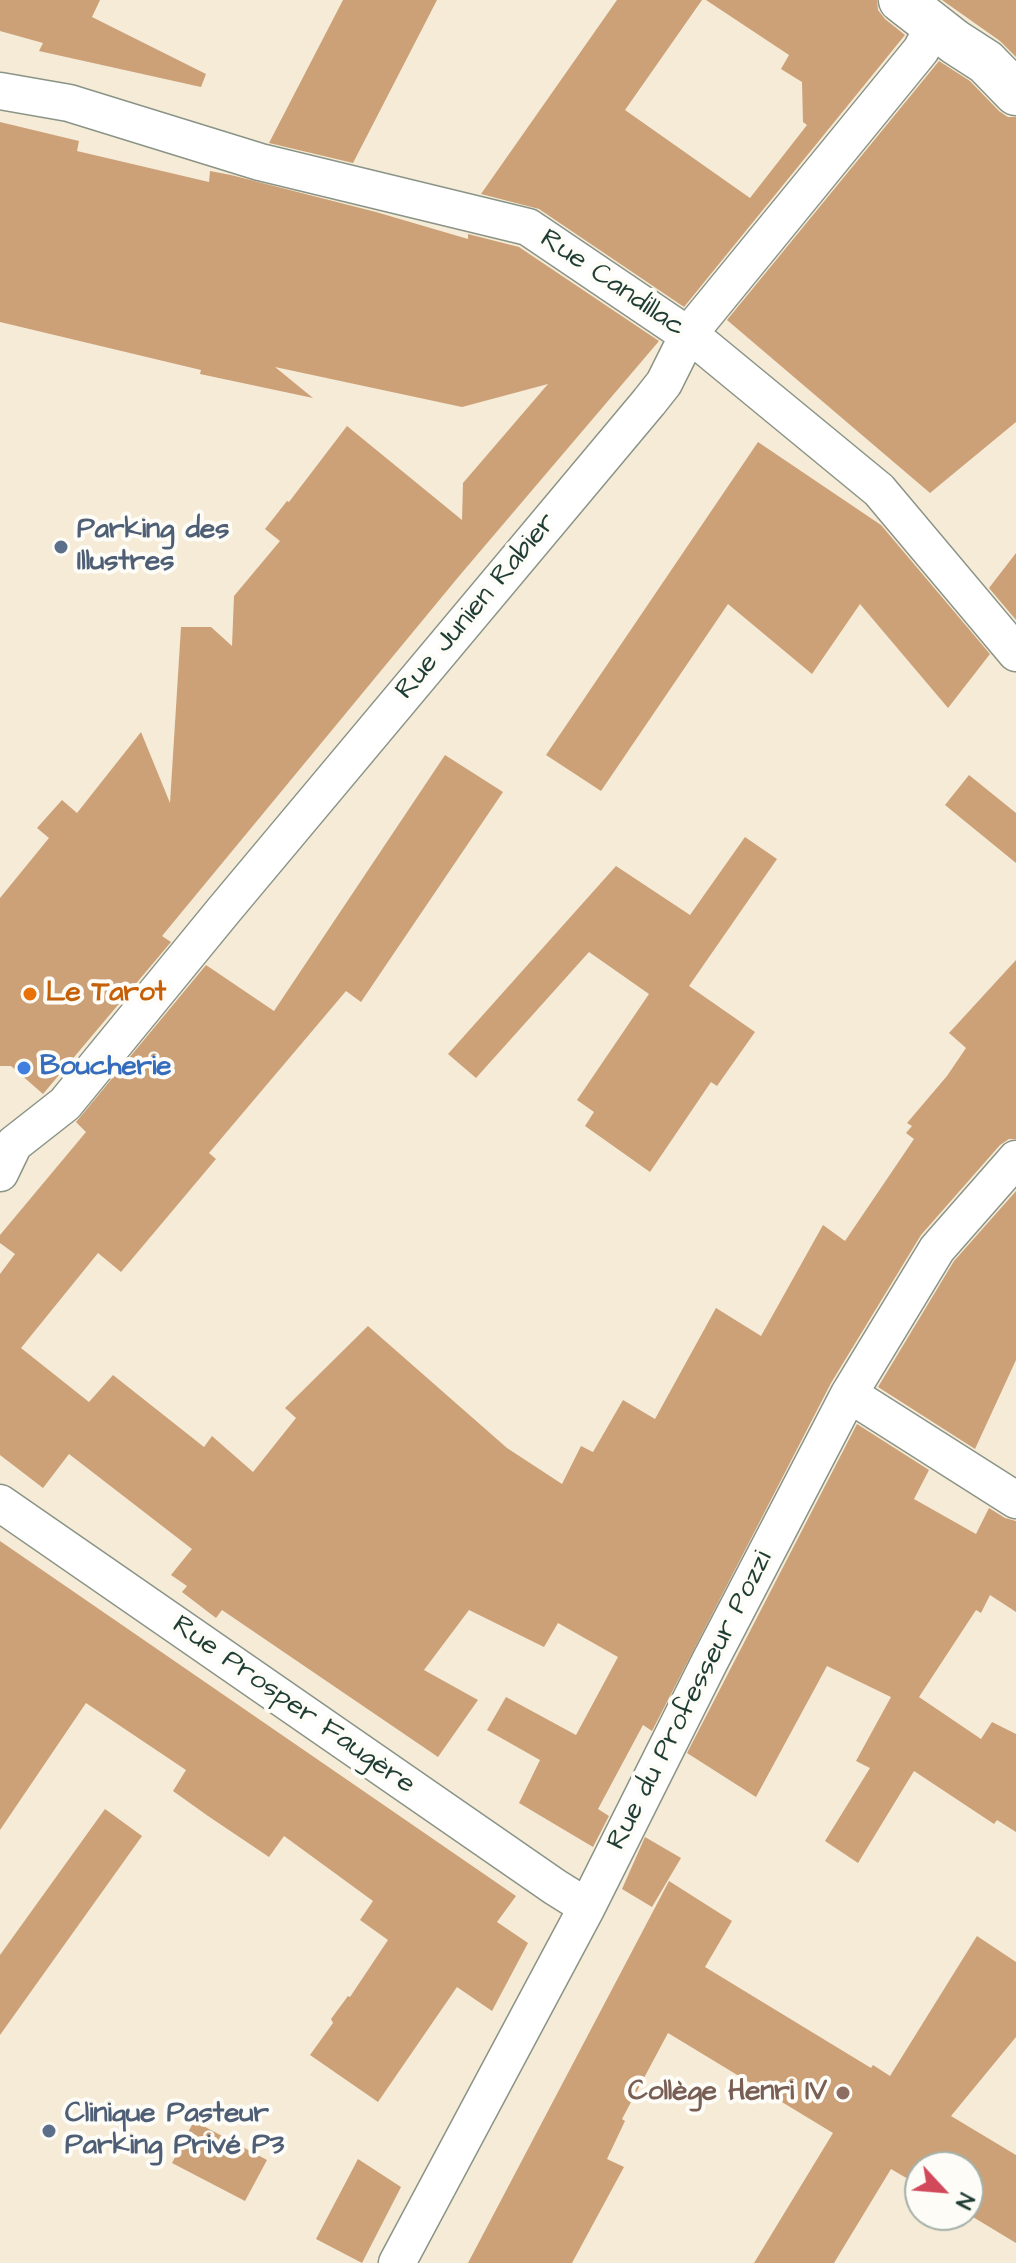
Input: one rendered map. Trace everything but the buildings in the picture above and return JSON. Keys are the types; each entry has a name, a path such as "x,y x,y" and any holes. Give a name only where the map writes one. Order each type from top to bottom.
{"main road":[{"path":"918,12 986,62 1016,93"}],"street":[{"name":"Rue Junien Rabier","path":"5,1146 65,1104 649,402 664,383 688,335 921,50 918,12"},
{"name":"Rue Candillac","path":"0,91 69,103 260,162 528,227 688,335 879,490 1016,653"},
{"name":"Rue du Professeur Pozzi","path":"402,2261 849,1394 937,1249 1016,1159"},
{"path":"849,1394 1016,1500"},
{"name":"Rue Prosper Faugère","path":"0,1503 587,1907"}],"place":[{"name":"Parking des Illustres","path":"61,547"},
{"name":"Le Tarot","path":"30,994"},
{"name":"Boucherie","path":"24,1068"},
{"name":"Collège Henri IV","path":"843,2093"},
{"name":"Clinique Pasteur Parking Privé P3","path":"49,2131"}]}
